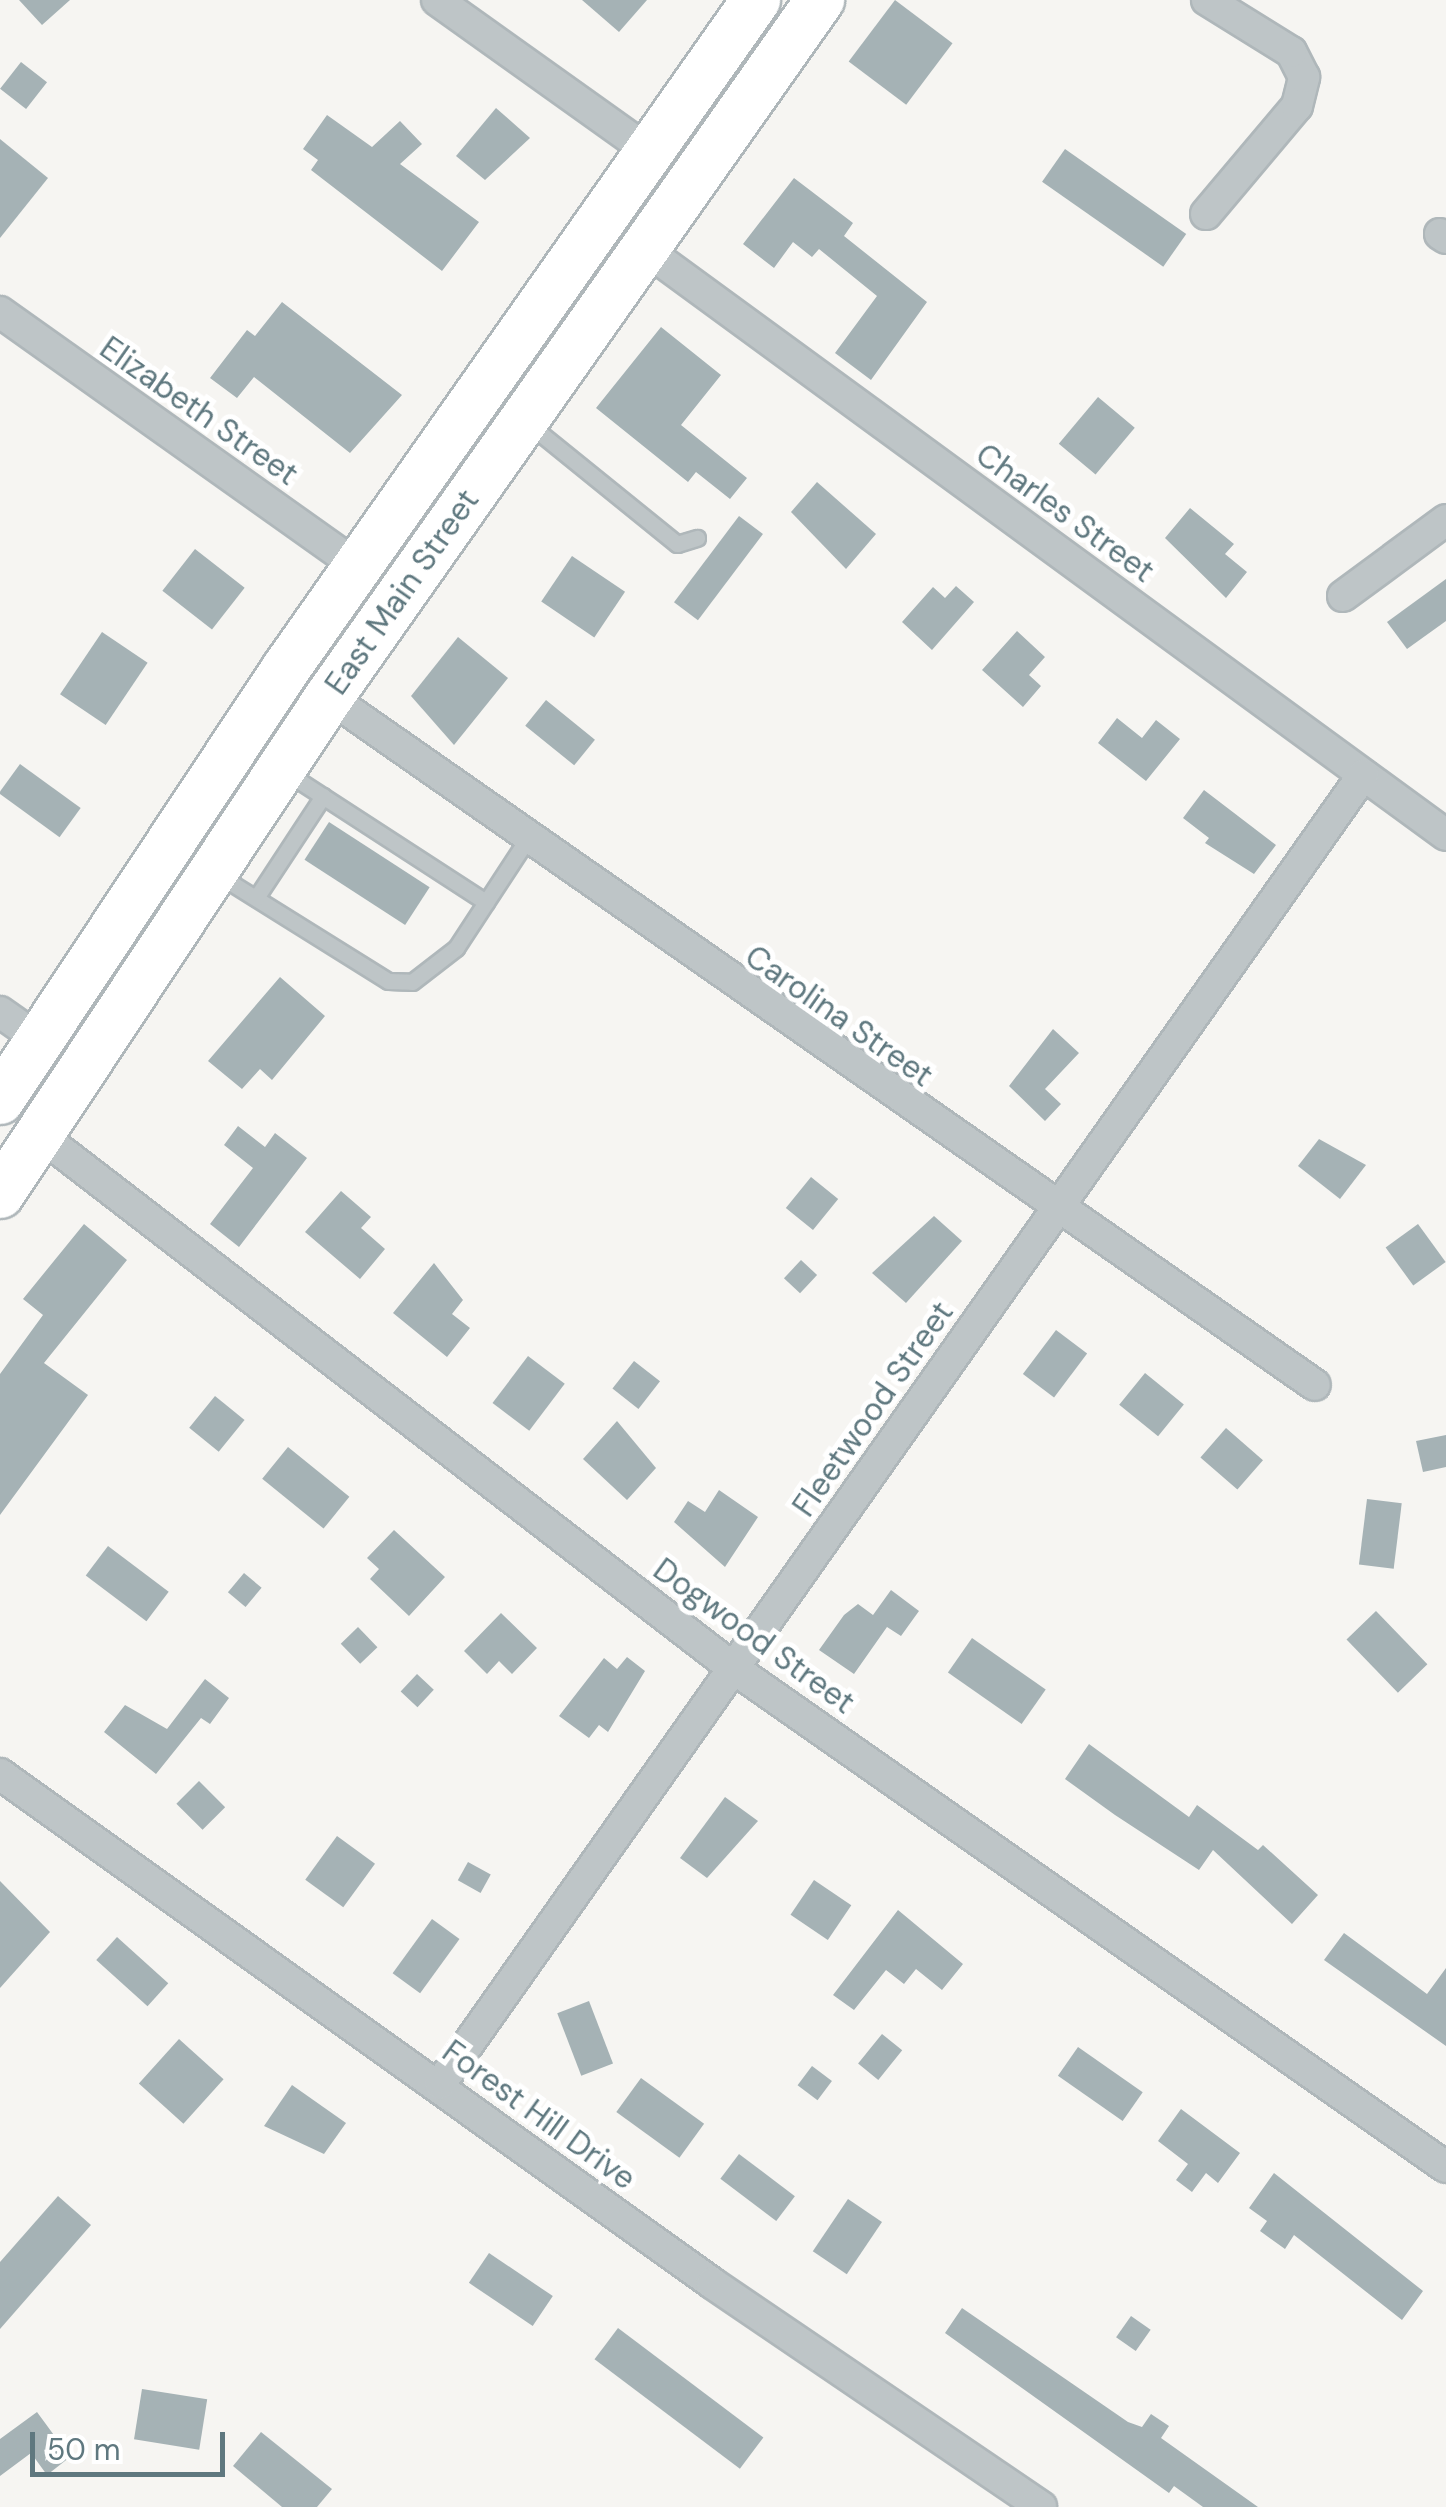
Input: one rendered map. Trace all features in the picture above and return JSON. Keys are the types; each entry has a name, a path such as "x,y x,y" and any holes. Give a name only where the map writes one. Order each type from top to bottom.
{"main road":[{"name":"East Main Street","path":"0,1194 329,697 642,247 820,0"},
{"name":"East Main Street","path":"0,1100 358,566 649,151 746,3"}],"street":[{"path":"436,0 649,151"},
{"path":"1206,214 1297,106 1304,77 1291,52 1207,0"},
{"name":"Charles Street","path":"642,247 1446,835"},
{"name":"Elizabeth Street","path":"0,312 358,566"},
{"path":"1343,596 1446,520"},
{"name":"Carolina Street","path":"329,697 526,842 1314,1385"},
{"name":"Fleetwood Street","path":"440,2084 1363,775"},
{"path":"0,1012 40,1040"},
{"name":"Dogwood Street","path":"40,1134 733,1668 1446,2167"},
{"name":"Forest Hill Drive","path":"0,1774 440,2084 712,2283 1041,2507"}],"lane":[{"path":"522,420 677,544 697,538"},
{"path":"281,769 486,902"},
{"path":"256,898 323,796"},
{"path":"213,872 388,981 412,982 456,948 526,842"}],"building":[{"path":"19,0 70,0 42,25"},
{"path":"582,0 647,0 619,32"},
{"path":"895,0 953,43 906,105 849,61"},
{"path":"21,62 47,82 26,109 0,89"},
{"path":"496,108 530,138 485,180 456,156"},
{"path":"327,115 372,147 400,121 422,144 400,164 479,222 442,271 311,170 318,160 303,149"},
{"path":"0,139 48,178 0,238"},
{"path":"1065,149 1186,234 1163,267 1042,182"},
{"path":"794,178 853,223 844,236 927,302 871,380 835,353 877,296 819,249 812,257 793,242 774,268 743,244"},
{"path":"282,302 402,395 350,453 254,377 237,398 210,378 247,330 255,336"},
{"path":"661,327 721,375 681,425 747,478 730,499 696,472 688,482 596,408"},
{"path":"1098,397 1135,428 1096,475 1059,444"},
{"path":"817,482 876,534 846,569 791,512"},
{"path":"1190,508 1234,544 1225,554 1247,572 1226,598 1165,538"},
{"path":"739,516 763,534 698,620 674,602"},
{"path":"195,549 245,588 212,630 162,591"},
{"path":"572,556 625,592 594,637 541,602"},
{"path":"1446,579 1446,621 1407,649 1387,622"},
{"path":"956,586 974,602 932,650 902,622 933,587 945,598"},
{"path":"1017,631 1045,657 1029,675 1041,686 1023,707 982,670"},
{"path":"102,632 148,663 106,725 60,694"},
{"path":"458,637 508,678 454,745 411,696"},
{"path":"546,700 595,740 574,765 525,726"},
{"path":"1117,718 1142,738 1156,720 1180,739 1146,781 1098,743"},
{"path":"20,764 81,808 60,837 0,794"},
{"path":"1204,790 1276,845 1254,874 1205,843 1209,838 1183,818"},
{"path":"329,822 430,887 405,925 304,860"},
{"path":"280,977 325,1016 272,1080 260,1069 242,1089 208,1061"},
{"path":"1053,1029 1079,1053 1045,1089 1061,1104 1045,1121 1009,1086"},
{"path":"238,1126 265,1147 275,1133 307,1158 239,1247 210,1224 253,1168 224,1145"},
{"path":"1319,1139 1366,1165 1340,1199 1298,1166"},
{"path":"811,1177 838,1199 813,1230 786,1208"},
{"path":"341,1191 371,1217 361,1228 385,1249 360,1279 305,1232"},
{"path":"934,1216 962,1241 906,1303 872,1273"},
{"path":"84,1224 127,1260 44,1363 88,1395 0,1515 0,1374 43,1315 23,1299"},
{"path":"1418,1224 1446,1262 1413,1286 1386,1248"},
{"path":"801,1260 817,1275 800,1293 784,1278"},
{"path":"434,1263 463,1300 452,1314 470,1328 447,1357 393,1313"},
{"path":"1056,1330 1087,1353 1054,1397 1023,1374"},
{"path":"528,1356 565,1384 529,1431 492,1403"},
{"path":"634,1361 660,1381 638,1409 612,1389"},
{"path":"1145,1373 1184,1404 1158,1436 1119,1405"},
{"path":"215,1396 245,1420 219,1452 189,1428"},
{"path":"617,1421 656,1468 627,1500 583,1459"},
{"path":"1226,1428 1263,1460 1237,1490 1200,1457"},
{"path":"1446,1435 1446,1467 1423,1472 1416,1441"},
{"path":"288,1447 349,1497 324,1529 262,1479"},
{"path":"719,1490 758,1517 725,1567 674,1522 688,1501 705,1512"},
{"path":"1367,1499 1402,1503 1394,1569 1359,1565"},
{"path":"394,1530 445,1577 409,1616 370,1579 379,1569 367,1558"},
{"path":"108,1546 169,1592 146,1621 86,1576"},
{"path":"244,1573 262,1588 246,1607 228,1592"},
{"path":"891,1590 919,1611 901,1636 887,1627 854,1674 819,1650 844,1615 858,1604 873,1615"},
{"path":"1376,1611 1427,1664 1398,1693 1347,1639"},
{"path":"501,1613 537,1648 512,1674 499,1661 487,1674 464,1651"},
{"path":"358,1627 377,1647 360,1664 341,1644"},
{"path":"972,1638 1046,1690 1022,1724 948,1672"},
{"path":"627,1657 645,1671 608,1732 599,1725 589,1738 559,1716 604,1658 617,1669"},
{"path":"417,1674 434,1690 417,1707 401,1692"},
{"path":"205,1679 229,1698 210,1724 201,1718 156,1774 104,1732 125,1705 167,1729"},
{"path":"1089,1744 1189,1817 1197,1805 1258,1850 1263,1845 1318,1895 1292,1924 1213,1850 1199,1870 1115,1815 1065,1779"},
{"path":"199,1781 225,1807 203,1830 176,1804"},
{"path":"725,1797 758,1821 707,1878 680,1858"},
{"path":"337,1836 375,1864 343,1907 305,1880"},
{"path":"468,1862 491,1875 481,1893 458,1880"},
{"path":"814,1880 851,1905 828,1940 791,1915"},
{"path":"0,1881 50,1932 0,1988"},
{"path":"898,1910 963,1964 942,1990 916,1969 904,1984 886,1970 854,2010 833,1995"},
{"path":"432,1919 460,1939 420,1993 393,1973"},
{"path":"1344,1933 1427,1994 1446,1968 1446,2046 1324,1960"},
{"path":"117,1937 168,1983 148,2006 96,1960"},
{"path":"589,2001 613,2064 581,2076 557,2013"},
{"path":"882,2034 902,2050 878,2080 858,2064"},
{"path":"179,2039 224,2079 183,2124 139,2084"},
{"path":"1078,2047 1143,2092 1123,2121 1058,2076"},
{"path":"812,2066 832,2081 818,2100 798,2085"},
{"path":"641,2078 704,2124 679,2158 616,2112"},
{"path":"292,2085 346,2123 324,2154 264,2126"},
{"path":"1181,2109 1240,2153 1218,2183 1206,2173 1192,2192 1176,2180 1188,2164 1158,2141"},
{"path":"739,2154 795,2196 776,2221 720,2179"},
{"path":"1274,2173 1423,2291 1402,2320 1294,2235 1285,2249 1260,2231 1267,2221 1249,2208"},
{"path":"58,2196 91,2225 0,2329 0,2262"},
{"path":"848,2199 882,2222 847,2274 813,2251"},
{"path":"489,2253 553,2296 533,2326 469,2283"},
{"path":"962,2308 1128,2422 1142,2427 1151,2414 1169,2426 1161,2438 1258,2507 1203,2507 1174,2486 1169,2493 945,2333"},
{"path":"1131,2316 1151,2330 1136,2351 1116,2337"},
{"path":"618,2328 763,2438 740,2469 595,2359"},
{"path":"142,2389 207,2399 199,2450 134,2439"},
{"path":"37,2412 70,2457 47,2475 31,2453 0,2476 0,2439"},
{"path":"261,2432 332,2489 317,2507 282,2507 233,2466"}]}
